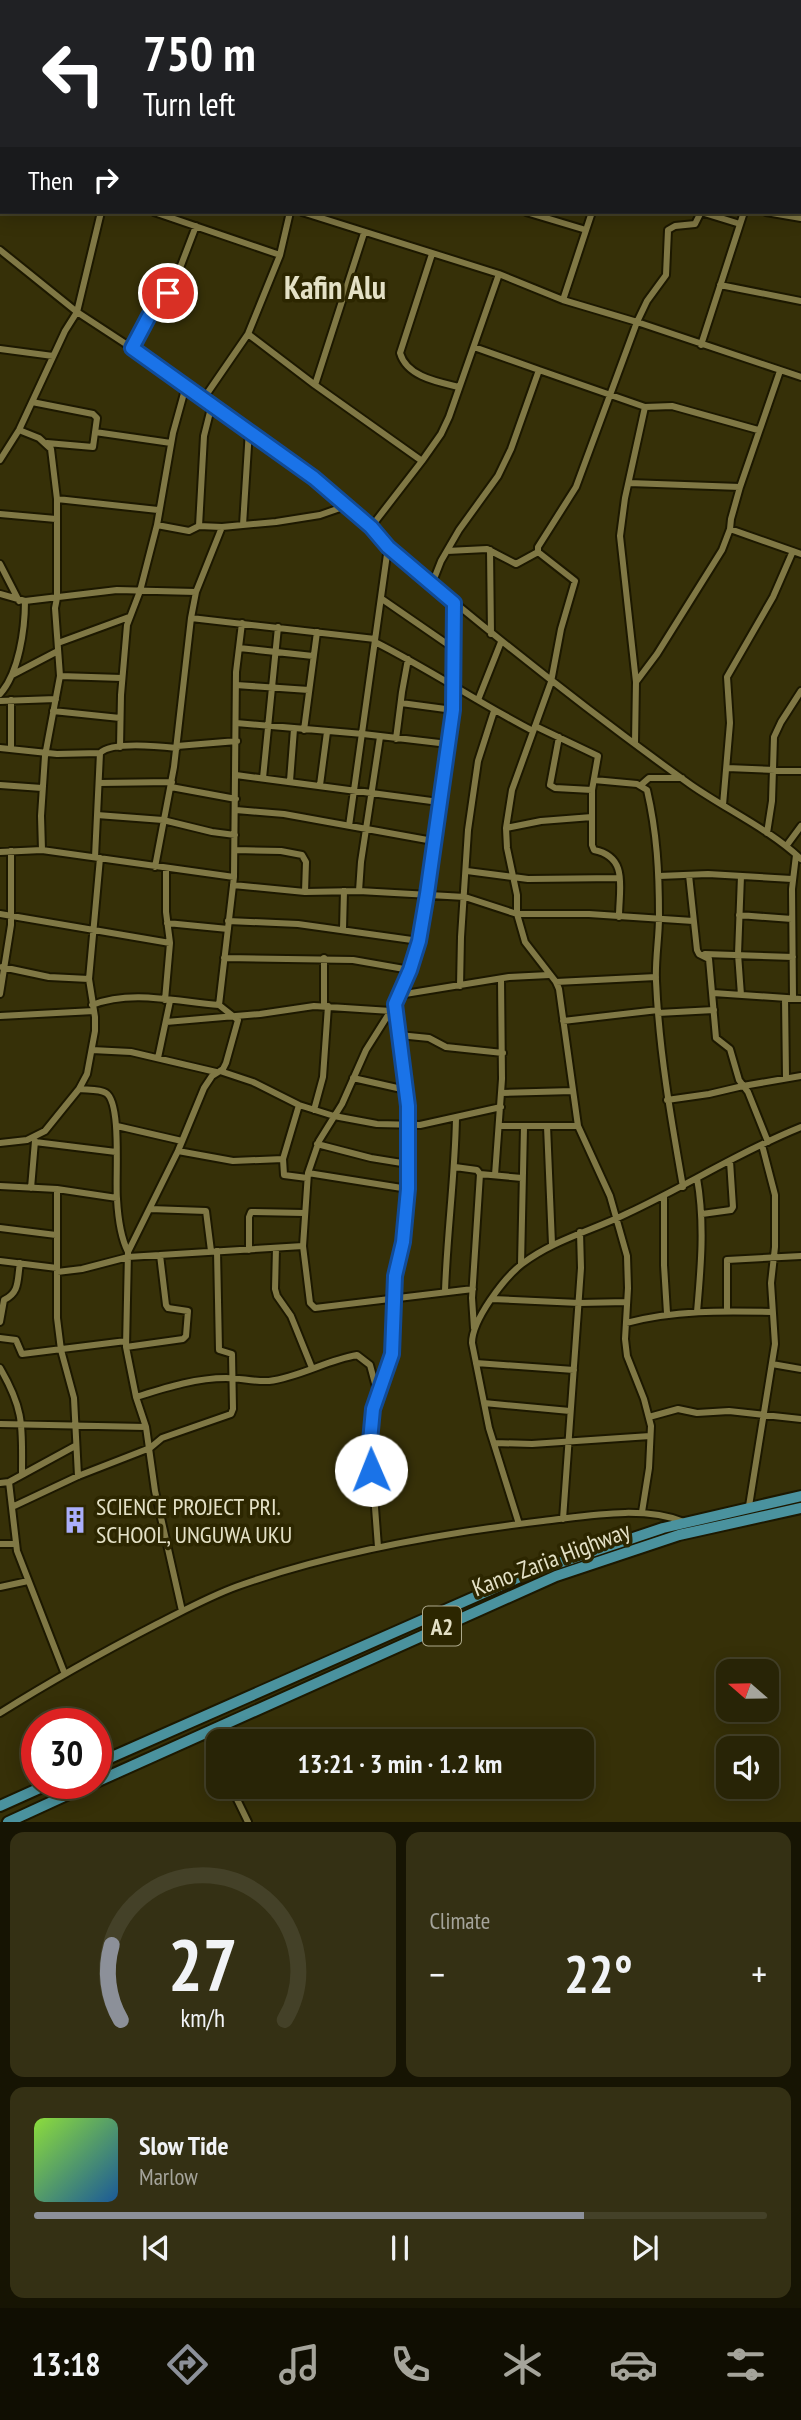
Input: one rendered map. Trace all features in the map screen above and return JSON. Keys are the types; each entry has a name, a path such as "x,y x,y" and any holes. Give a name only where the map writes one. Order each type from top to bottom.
{"highway":[{"name":"Kano-Zaria Highway","path":"112,1756 529,1573 684,1522 801,1496"},
{"name":"Kano-Zaria Highway","path":"112,1775 556,1576 679,1535 801,1508"},
{"path":"0,1806 21,1797"},
{"name":"Kano-Zaria Highway","path":"8,1822 59,1799"}],"street":[{"path":"0,460 19,430 76,313 101,214"},
{"path":"160,214 281,254"},
{"path":"204,398 248,334 281,254 290,214"},
{"path":"308,214 499,274 564,300 637,321 801,377"},
{"path":"533,214 586,230"},
{"path":"564,300 591,214"},
{"path":"538,552 538,547 576,486 637,321 666,275 668,230 675,226 695,224 700,214"},
{"path":"708,214 740,224"},
{"path":"701,345 743,214"},
{"path":"778,214 801,218"},
{"path":"132,348 149,316 174,281 195,226"},
{"path":"315,385 364,233"},
{"path":"0,250 76,313 132,348 314,478 371,527 388,547 551,682 682,778 787,845 799,857 792,879 793,957 786,1077"},
{"path":"432,254 400,353 404,363 417,373 459,387"},
{"path":"371,527 441,434 499,274"},
{"path":"720,285 801,301"},
{"path":"248,334 422,461"},
{"path":"474,347 645,407 672,406 758,430"},
{"path":"0,349 53,356"},
{"path":"432,584 447,551 498,476 511,449 539,370"},
{"path":"636,682 657,654 715,562 730,529 730,519 740,487 780,370"},
{"path":"120,747 122,678 129,617 140,591 157,524 171,443 186,386"},
{"path":"19,430 47,443 92,448 94,446 97,418 93,414 32,402"},
{"path":"199,526 204,436 212,404"},
{"path":"635,742 636,682 620,536 645,407"},
{"path":"243,525 249,430"},
{"path":"95,432 171,443"},
{"path":"42,850 46,752 60,676 55,607 57,499 54,457 47,443"},
{"path":"629,483 740,487"},
{"path":"57,499 158,510"},
{"path":"157,524 189,531 199,526 222,527 296,520 346,506"},
{"path":"0,514 56,519"},
{"path":"155,867 177,747 196,592 222,527"},
{"path":"730,529 801,554"},
{"path":"349,827 388,547"},
{"path":"447,551 490,550 516,564 538,552"},
{"path":"490,550 491,634"},
{"path":"723,805 730,723 727,677 773,597 793,551"},
{"path":"538,552 575,581 561,629 551,682 512,790 506,828 507,848 514,878 517,914 525,942 556,982 578,1125 610,1196 627,1256 627,1356 649,1417 649,1468 642,1512"},
{"path":"0,564 22,601 25,615 12,675 0,694"},
{"path":"0,594 22,601 88,592 196,592"},
{"path":"382,599 453,648"},
{"path":"454,603 453,710 419,941 395,1004 366,1050 346,1096 317,1144 308,1176 303,1246 312,1307 473,1289"},
{"path":"12,675 58,647 129,617"},
{"path":"191,618 375,640 454,684 494,711 598,756 592,790 593,849 608,854 618,865 620,917"},
{"path":"219,1005 234,877 236,685 242,623"},
{"path":"263,778 278,627"},
{"path":"304,730 317,632"},
{"path":"478,700 501,642"},
{"path":"239,648 313,656"},
{"path":"396,739 408,659"},
{"path":"60,676 122,678"},
{"path":"236,685 309,690"},
{"path":"767,833 772,801 776,731 801,691"},
{"path":"0,701 56,699"},
{"path":"11,700 11,749"},
{"path":"401,703 453,710"},
{"path":"53,711 120,718"},
{"path":"460,986 468,830 478,761 494,711"},
{"path":"236,723 448,744"},
{"path":"290,781 294,729"},
{"path":"320,785 327,732"},
{"path":"359,891 365,830 380,737"},
{"path":"559,737 550,785 555,788 592,790"},
{"path":"0,748 100,753 120,747 177,747 237,741"},
{"path":"31,1188 36,1139 59,1116 79,1089 87,1074 92,1050 95,1031 89,979 95,929 100,753"},
{"path":"727,768 801,771"},
{"path":"236,775 439,802"},
{"path":"641,785 649,778 682,778"},
{"path":"594,780 641,785 647,790 657,842 659,876 656,977 658,1011 667,1100 683,1187"},
{"path":"99,783 171,785 236,799"},
{"path":"0,785 43,788"},
{"path":"236,810 284,814 433,841"},
{"path":"97,815 163,820 235,835"},
{"path":"506,828 541,821 592,817"},
{"path":"787,845 801,826"},
{"path":"235,849 281,851 302,855 306,862 304,892"},
{"path":"0,852 42,850 234,877"},
{"path":"0,994 2,967 7,957 11,852"},
{"path":"158,1058 166,1022 170,943 166,868"},
{"path":"467,871 514,878 619,878"},
{"path":"689,875 699,954"},
{"path":"659,876 792,879"},
{"path":"741,876 738,954 741,995"},
{"path":"233,885 304,892 359,891 465,897 517,914 589,914 693,921"},
{"path":"343,929 344,891"},
{"path":"0,914 170,943"},
{"path":"739,915 792,919"},
{"path":"167,923 298,924 419,941"},
{"path":"699,954 793,957"},
{"path":"699,954 709,959 716,1038 729,1047 739,1080 765,1143 775,1195 771,1283 775,1344 750,1507"},
{"path":"224,958 324,958 381,963 410,970"},
{"path":"314,1110 323,1077 326,1006 324,958"},
{"path":"2,967 49,977 89,979"},
{"path":"399,995 501,979 549,975"},
{"path":"556,982 656,977"},
{"path":"495,1175 502,1093 501,979"},
{"path":"713,993 801,999"},
{"path":"0,1016 93,1008 102,1001 132,997 219,1005 235,1016 238,1023 226,1063 204,1088 178,1151 128,1254"},
{"path":"379,1547 370,1441 373,1409 392,1354 394,1297 408,1189 406,1090 395,1004"},
{"path":"166,1022 326,1006 391,1011"},
{"path":"563,1021 658,1011 714,1010"},
{"path":"399,1035 429,1038 446,1047 503,1053"},
{"path":"92,1050 131,1052 218,1072 253,1082 314,1110 377,1124 407,1126 501,1107"},
{"path":"667,1100 801,1076"},
{"path":"353,1078 406,1090"},
{"path":"79,1089 104,1091 117,1126 117,1198 122,1236 128,1254 126,1344 136,1397 146,1427 154,1484 182,1611"},
{"path":"502,1093 573,1091"},
{"path":"299,1105 283,1159 284,1175 408,1189"},
{"path":"445,1291 447,1237 455,1167 456,1118"},
{"path":"500,1126 578,1125"},
{"path":"117,1126 182,1141"},
{"path":"547,1126 552,1244"},
{"path":"521,1264 524,1127"},
{"path":"474,1330 505,1280 521,1264 552,1244 615,1220 801,1127"},
{"path":"0,1143 36,1139 117,1152"},
{"path":"317,1144 408,1164"},
{"path":"178,1151 233,1161 283,1159"},
{"path":"702,1214 731,1210 733,1207 730,1161"},
{"path":"455,1167 477,1170 480,1174 523,1178"},
{"path":"480,1174 472,1343 494,1443 519,1524"},
{"path":"696,1312 701,1270 702,1214 698,1178"},
{"path":"0,1186 57,1189 117,1198"},
{"path":"57,1189 57,1318 61,1350 74,1398 78,1476"},
{"path":"664,1196 667,1313"},
{"path":"12,1507 78,1476 150,1448 162,1438 231,1413 232,1353 219,1350 214,1251 206,1212 150,1209"},
{"path":"249,1250 251,1212 304,1213"},
{"path":"0,1228 56,1235"},
{"path":"563,1519 579,1303 580,1232"},
{"path":"0,1261 57,1270 82,1269 128,1254 160,1255 303,1246"},
{"path":"276,1248 277,1296 291,1316 312,1368"},
{"path":"0,1338 16,1340 22,1354 183,1339 186,1336 188,1311 168,1308 166,1305 160,1255"},
{"path":"727,1311 727,1261 801,1256"},
{"path":"0,1322 2,1300 14,1295 20,1263"},
{"path":"492,1299 627,1302"},
{"path":"626,1323 667,1313 772,1312"},
{"path":"136,1397 183,1382 233,1379 268,1381 290,1377 338,1358 357,1355 370,1365 377,1394"},
{"path":"476,1363 574,1370"},
{"path":"772,1364 801,1369"},
{"path":"0,1368 18,1402 22,1425 22,1474"},
{"path":"484,1403 570,1411"},
{"path":"649,1417 678,1409 697,1413 729,1411 801,1419"},
{"path":"0,1424 146,1427"},
{"path":"494,1443 532,1444 650,1436"},
{"path":"0,1483 9,1482 75,1446"},
{"path":"9,1482 16,1544 64,1672"},
{"path":"0,1713 64,1672 182,1611 245,1584 379,1547 519,1524 642,1512 667,1515 684,1522"},
{"path":"0,1544 16,1544"},
{"path":"0,1587 28,1581"},
{"path":"237,1799 248,1822"}],"place":[{"name":"SCIENCE PROJECT PRI. SCHOOL, UNGUWA UKU","path":"75,1520"}],"district":[{"name":"Kafin Alu","path":"335,287"}],"route":[{"path":"168,293 149,316 132,348 314,478 371,527 388,547 454,603 453,710 427,894 419,941 395,1004 408,1106 408,1189 403,1242 395,1276 392,1354 373,1409 371,1470"}]}
